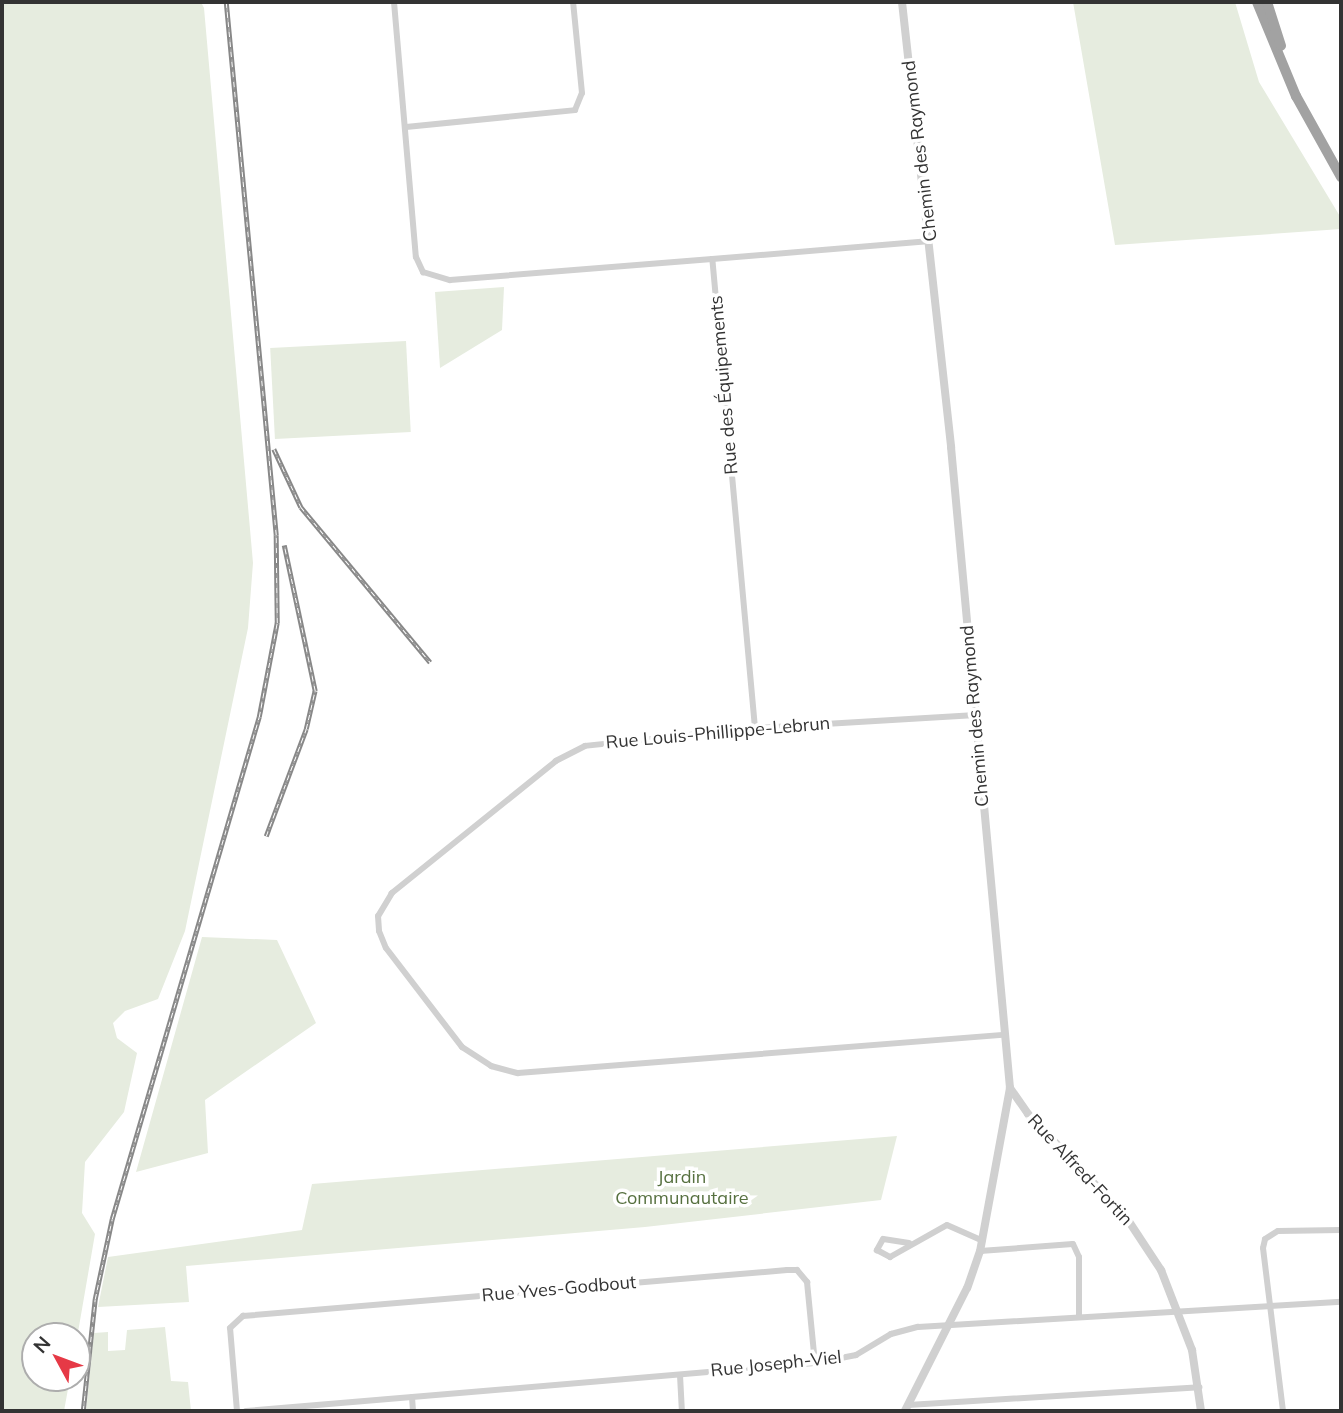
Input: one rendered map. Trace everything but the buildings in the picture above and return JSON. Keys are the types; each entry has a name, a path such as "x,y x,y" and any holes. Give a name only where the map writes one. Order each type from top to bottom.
{"highway":[{"path":"1257,2 1296,96 1341,177"},
{"path":"1267,2 1296,96"}],"street":[{"path":"394,2 416,257 430,277 469,279 930,241"},
{"path":"406,127 566,112 582,101 573,2"},
{"name":"Chemin des Raymond","path":"902,2 930,241 1010,1087 980,1251 949,1326 906,1408"},
{"name":"Rue des Équipements","path":"712,259 755,728"},
{"name":"Rue Louis-Phillippe-Lebrun","path":"976,715 755,728 602,742 571,753 440,851 392,893 379,916 386,948 446,1029 477,1059 518,1073 655,1066 1003,1035"},
{"name":"Rue Alfred-Fortin","path":"1010,1087 1028,1114 1126,1217 1161,1270 1180,1310 1199,1387 1201,1411"},
{"path":"909,1243 883,1239 877,1250 890,1257 909,1243 947,1225 983,1241"},
{"path":"1283,1411 1263,1258 1265,1239 1278,1231 1341,1230"},
{"path":"980,1251 1073,1244 1079,1258 1080,1316"},
{"name":"Rue Yves-Godbout","path":"237,1411 230,1328 243,1316 797,1270 807,1282 815,1363"},
{"name":"Rue Joseph-Viel","path":"246,1411 815,1363 856,1354 891,1334 949,1326 1270,1303 1341,1302"},
{"path":"680,1375 682,1411"},
{"path":"906,1408 1199,1387"},
{"path":"412,1397 413,1411"}],"green space":[{"path":"2,2 201,2 204,8 253,563 248,628 185,931 158,999 125,1011 113,1023 117,1038 137,1053 124,1112 85,1162 82,1213 95,1234 80,1322 21,1322 21,1392 67,1392 64,1411 2,1411"},
{"path":"1073,2 1235,2 1259,82 1341,218 1341,229 1115,245"},
{"path":"504,287 502,330 440,368 435,292"},
{"path":"406,341 411,432 275,439 270,348"},
{"path":"202,937 277,940 316,1023 205,1100 208,1153 136,1172"},
{"name":"Jardin Communautaire","path":"897,1136 881,1200 645,1227 186,1266 189,1302 98,1307 108,1257 302,1230 312,1184"},
{"path":"165,1327 171,1381 188,1382 191,1411 86,1411 88,1392 91,1392 94,1333 108,1332 108,1351 125,1350 127,1330"}],"railway":[{"path":"83,1411 95,1299 112,1219 259,717 277,623 276,535 226,2"},
{"path":"274,449 301,507 430,662"},
{"path":"266,836 306,729 315,691 284,545"}]}
